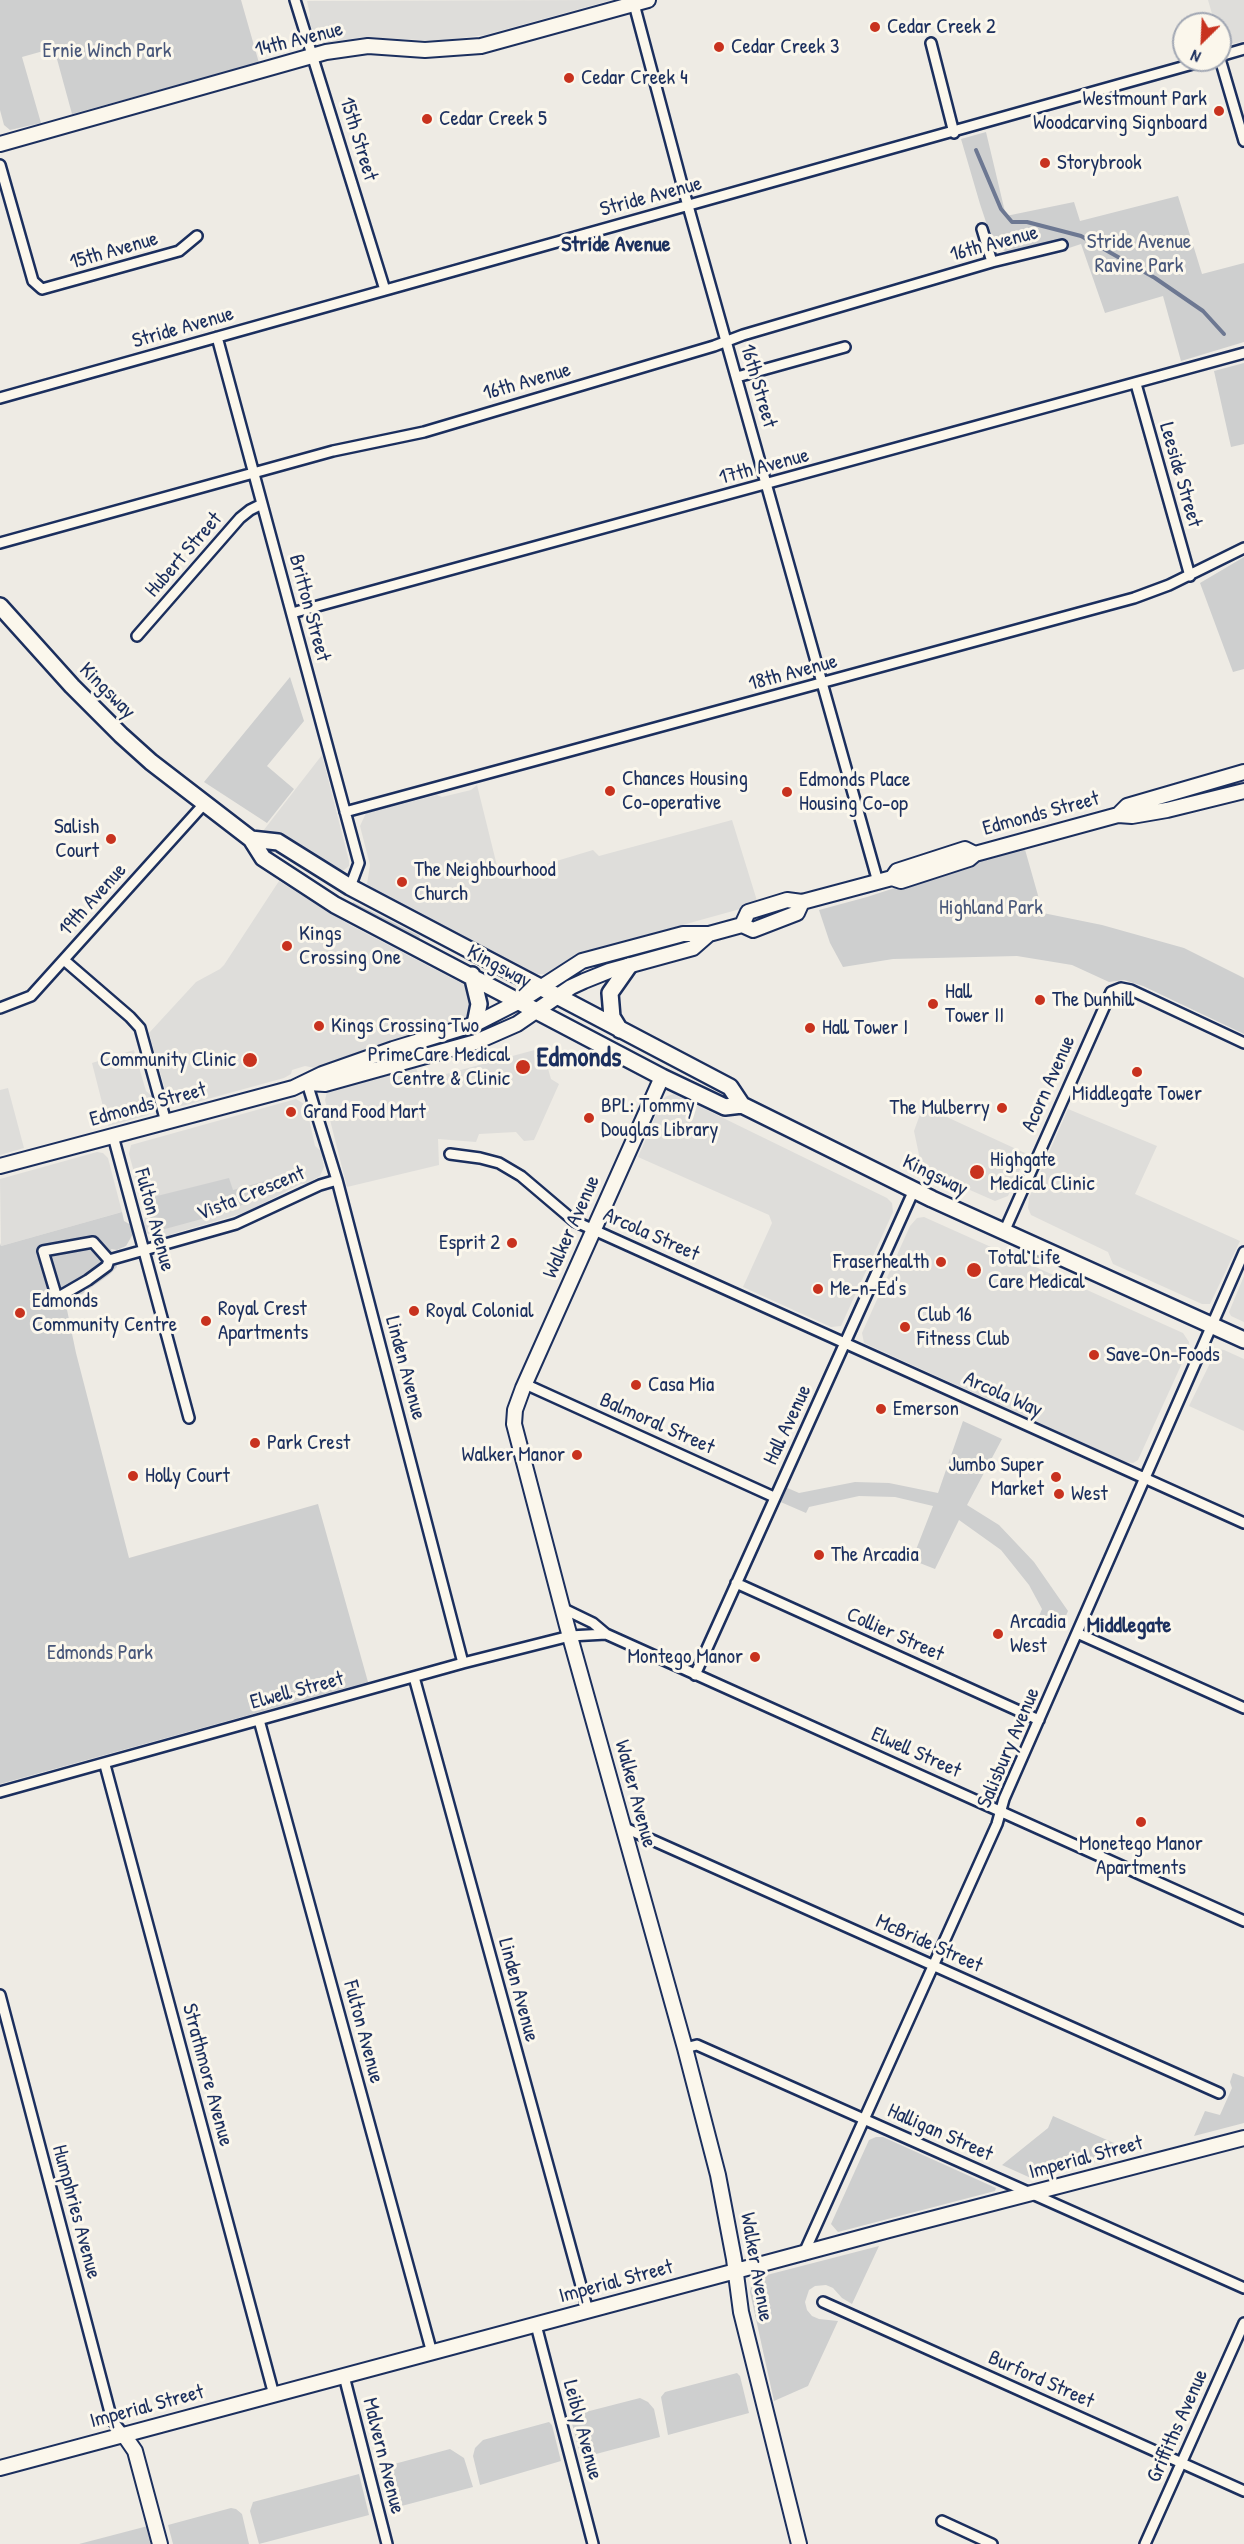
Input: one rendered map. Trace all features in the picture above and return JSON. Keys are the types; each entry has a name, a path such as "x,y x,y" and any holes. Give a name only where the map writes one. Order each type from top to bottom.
{"main road":[{"name":"Kingsway","path":"0,606 72,686 121,735 204,804 251,839 263,858 335,905 472,975 662,1077 725,1107 742,1105"},
{"name":"Kingsway","path":"251,839 278,842 350,887 730,1087 742,1105 914,1190 1244,1340"},
{"path":"620,1030 612,1017 610,993 629,966"},
{"path":"472,975 479,1004 475,1024"}],"street":[{"name":"15th Street","path":"295,0 385,290"},
{"name":"14th Avenue","path":"0,144 302,60 312,55 368,46 425,50 481,46 648,0"},
{"name":"16th Street","path":"634,4 688,206 823,683 885,880"},
{"path":"931,43 954,133"},
{"name":"Stride Avenue","path":"0,398 954,133 1172,70"},
{"path":"1224,72 1244,141"},
{"name":"15th Avenue","path":"0,165 33,281 38,288 46,290 179,250 197,236"},
{"path":"982,229 992,262"},
{"name":"16th Avenue","path":"0,543 333,451 424,432 992,262 1062,245"},
{"name":"Britton Street","path":"217,337 359,863 350,887"},
{"path":"737,377 845,347"},
{"name":"17th Avenue","path":"292,613 1244,353"},
{"name":"Leeside Street","path":"1136,384 1190,576"},
{"name":"Hubert Street","path":"137,636 240,518 262,504"},
{"name":"18th Avenue","path":"345,812 1134,598 1190,576 1244,548"},
{"name":"Edmonds Street","path":"1118,815 1126,806 1244,772"},
{"name":"Edmonds Street","path":"0,1166 307,1083 322,1074 431,1036 475,1024 520,1001 582,961 683,934 709,934 742,925 748,912 787,900 802,902 885,880 901,881 969,859 975,854 1118,815 1132,816 1167,810 1244,791"},
{"name":"19th Avenue","path":"0,1008 31,996 204,804"},
{"name":"Edmonds Street","path":"307,1083 325,1084 476,1042 500,1033 584,981 693,948 709,934"},
{"path":"64,960 140,1028 166,1122"},
{"name":"Acorn Avenue","path":"1004,1232 1107,996 1117,989 1127,989 1244,1043"},
{"name":"Walker Avenue","path":"662,1077 525,1384 515,1410 515,1432 718,2175 743,2323 800,2544"},
{"name":"Linden Avenue","path":"307,1083 337,1180 463,1663"},
{"name":"Fulton Avenue","path":"113,1136 189,1418"},
{"name":"Arcola Street","path":"450,1154 480,1158 499,1164 520,1176 574,1221 846,1343"},
{"name":"Vista Crescent","path":"110,1260 93,1242 43,1251 57,1298 88,1280 107,1266 110,1260 236,1224 320,1185 337,1180"},
{"name":"Hall Avenue","path":"695,1675 914,1190"},
{"name":"Salisbury Avenue","path":"803,2255 997,1824 999,1810 1244,1252"},
{"name":"Arcola Way","path":"846,1343 1145,1479"},
{"name":"Balmoral Street","path":"525,1384 774,1497"},
{"path":"1145,1479 1244,1523"},
{"name":"Collier Street","path":"736,1583 1039,1720"},
{"name":"Elwell Street","path":"562,1608 593,1623 606,1634 695,1675 1244,1921"},
{"path":"1077,1633 1244,1708"},
{"name":"Elwell Street","path":"0,1792 105,1765 463,1663 570,1636 606,1634"},
{"name":"Linden Avenue","path":"414,1677 588,2311"},
{"name":"Fulton Avenue","path":"260,1720 432,2353"},
{"name":"Strathmore Avenue","path":"105,1765 274,2395"},
{"name":"McBride Street","path":"623,1827 1219,2093"},
{"name":"Humphries Avenue","path":"0,1995 112,2420 124,2435"},
{"name":"Halligan Street","path":"685,2048 697,2045 1244,2288"},
{"name":"Imperial Street","path":"0,2468 1244,2138"},
{"name":"Burford Street","path":"823,2302 1244,2491"},
{"name":"Griffiths Avenue","path":"1145,2544 1244,2323"},
{"name":"Leibly Avenue","path":"536,2325 593,2544"},
{"name":"Malvern Avenue","path":"344,2376 387,2544"},
{"path":"124,2435 137,2458 160,2544"},
{"path":"942,2521 992,2544"}],"shaded area":[{"path":"612,0 485,35 438,41 364,37 324,43 314,34 309,21 307,1"},
{"path":"1208,0 1244,0 1244,41 1232,44 1232,12 1212,12"},
{"path":"322,755 349,861 349,866 344,870 336,870 282,835 263,831"},
{"path":"477,785 500,878 593,850 599,856 732,820 758,904 582,953 545,974 535,974 401,906 375,892 367,884 370,865 360,826 366,813 437,795 442,797 471,790"},
{"path":"279,881 350,925 465,985 474,995 470,1016 461,1022 423,1032 320,1069 305,1066 292,1070 291,1074 284,1078 182,1106 176,1105 168,1100 149,1033 196,982 224,965"},
{"path":"542,1048 551,1079 559,1084 534,1140 524,1141 516,1132 479,1134 476,1142 438,1139 439,1165 347,1187 325,1100 327,1092 416,1067 420,1081"},
{"path":"134,1050 146,1091 155,1099 156,1106 148,1115 108,1126 92,1063"},
{"path":"8,1088 24,1148 0,1155 0,1090"},
{"path":"674,1094 887,1198 892,1203 893,1212 841,1326 831,1327 743,1287 772,1223 769,1215 638,1157 663,1099"},
{"path":"296,1099 306,1105 315,1146 321,1151 324,1167 320,1176 247,1212 172,1234 168,1238 156,1240 147,1233 143,1223 146,1216 129,1154 131,1145"},
{"path":"923,1106 1027,1154 1008,1196 995,1201 922,1169 914,1131"},
{"path":"1068,1109 1157,1146 1135,1194 1240,1241 1210,1304 1202,1304 1113,1264 1108,1252 1031,1215 1028,1208 1029,1198"},
{"path":"97,1152 103,1153 108,1158 122,1212 1,1246 0,1179"},
{"path":"924,1217 1183,1333 1189,1342 1188,1350 1138,1460 1133,1463 1125,1462 864,1343 862,1333 910,1226 917,1218"},
{"path":"1244,1276 1244,1322 1231,1316 1229,1312"},
{"path":"1217,1349 1244,1359 1244,1431 1189,1406"}],"green space":[{"name":"Ernie Winch Park","path":"0,0 241,0 259,63 72,114 54,48 22,57 41,123 10,130 4,125 0,110"},
{"name":"Stride Avenue Ravine Park","path":"986,132 1006,216 1074,202 1080,221 1178,196 1202,274 1244,263 1244,342 1181,361 1163,296 1105,313 1081,244 1063,250 1060,240 1009,252 998,249 993,243 961,139"},
{"path":"1244,363 1244,444 1231,447 1214,371"},
{"path":"1244,557 1244,669 1233,672 1200,583"},
{"path":"290,677 304,721 267,766 294,789 267,823 204,782"},
{"name":"Highland Park","path":"1024,846 1043,913 1102,925 1184,948 1244,978 1244,1034 1143,986 1124,980 1109,982 1072,965 1017,956 893,959 843,967 830,943 819,910 867,897"},
{"path":"353,902 420,936 419,939 352,904"},
{"path":"305,1170 231,1211 154,1232 145,1199 229,1178 233,1190"},
{"name":"Edmonds Park","path":"122,1212 124,1221 131,1225 133,1234 126,1246 117,1250 111,1249 117,1267 66,1305 76,1353 129,1558 318,1504 368,1682 0,1784 0,1243 1,1246"},
{"path":"963,1421 1002,1439 967,1505 999,1525 1034,1562 1068,1611 1061,1627 1039,1616 1042,1609 1029,1585 1001,1550 959,1520 935,1569 912,1560 933,1506 895,1497 859,1496 809,1507 806,1513 776,1500 783,1486 799,1493 855,1482 889,1483 938,1493"},
{"path":"1233,2073 1244,2077 1244,2123 1194,2136 1205,2111 1220,2115 1232,2088 1230,2082"},
{"path":"1053,2116 1125,2148 1128,2153 1033,2179 1002,2165 1048,2128"},
{"path":"883,2137 996,2188 995,2191 838,2232 831,2224 869,2140"},
{"path":"879,2246 852,2304 826,2285 815,2286 809,2290 805,2302 812,2316 838,2321 808,2386 774,2401 750,2292 751,2287 759,2277"},
{"path":"737,2373 740,2376 749,2413 668,2435 661,2397 665,2392"},
{"path":"640,2398 654,2409 660,2437 581,2458 570,2416"},
{"path":"549,2422 552,2425 561,2461 480,2485 473,2456 475,2448 483,2440"},
{"path":"450,2449 464,2458 473,2487 394,2508 383,2467"},
{"path":"359,2474 369,2515 259,2544 250,2511 253,2502"},
{"path":"231,2508 242,2514 249,2544 173,2544 168,2525"},
{"path":"147,2526 151,2544 79,2544 144,2527"}],"waterway":[{"path":"976,150 1001,209 1012,222 1027,222 1081,236 1155,278 1203,311 1224,334"}],"place":[{"name":"Cedar Creek 2","path":"875,27"},
{"name":"Cedar Creek 3","path":"719,47"},
{"name":"Cedar Creek 4","path":"569,78"},
{"name":"Westmount Park Woodcarving Signboard","path":"1219,111"},
{"name":"Cedar Creek 5","path":"427,119"},
{"name":"Storybrook","path":"1045,163"},
{"name":"Chances Housing Co-operative","path":"610,791"},
{"name":"Edmonds Place Housing Co-op","path":"787,792"},
{"name":"Salish Court","path":"111,839"},
{"name":"The Neighbourhood Church","path":"402,882"},
{"name":"Kings Crossing One","path":"287,946"},
{"name":"The Dunhill","path":"1040,1000"},
{"name":"Hall Tower II","path":"933,1004"},
{"name":"Kings Crossing Two","path":"319,1026"},
{"name":"Hall Tower I","path":"810,1028"},
{"name":"Community Clinic","path":"250,1060"},
{"name":"PrimeCare Medical Centre & Clinic","path":"523,1067"},
{"name":"Middlegate Tower","path":"1137,1072"},
{"name":"The Mulberry","path":"1002,1108"},
{"name":"Grand Food Mart","path":"291,1112"},
{"name":"BPL: Tommy Douglas Library","path":"589,1118"},
{"name":"Highgate Medical Clinic","path":"977,1172"},
{"name":"Esprit 2","path":"512,1243"},
{"name":"Fraserhealth","path":"941,1262"},
{"name":"Total Life Care Medical","path":"974,1270"},
{"name":"Me-n-Ed's","path":"818,1289"},
{"name":"Royal Colonial","path":"414,1311"},
{"name":"Edmonds Community Centre","path":"20,1313"},
{"name":"Royal Crest Apartments","path":"206,1321"},
{"name":"Club 16 Fitness Club","path":"905,1327"},
{"name":"Save-On-Foods","path":"1094,1355"},
{"name":"Casa Mia","path":"636,1385"},
{"name":"Emerson","path":"881,1409"},
{"name":"Park Crest","path":"255,1443"},
{"name":"Walker Manor","path":"577,1455"},
{"name":"Holly Court","path":"133,1476"},
{"name":"Jumbo Super Market","path":"1056,1477"},
{"name":"West","path":"1059,1494"},
{"name":"The Arcadia","path":"819,1555"},
{"name":"Arcadia West","path":"998,1634"},
{"name":"Montego Manor","path":"755,1657"},
{"name":"Monetego Manor Apartments","path":"1141,1822"}],"district":[{"name":"Stride Avenue","path":"616,245"},
{"name":"Edmonds","path":"579,1059"},
{"name":"Middlegate","path":"1129,1626"}]}
